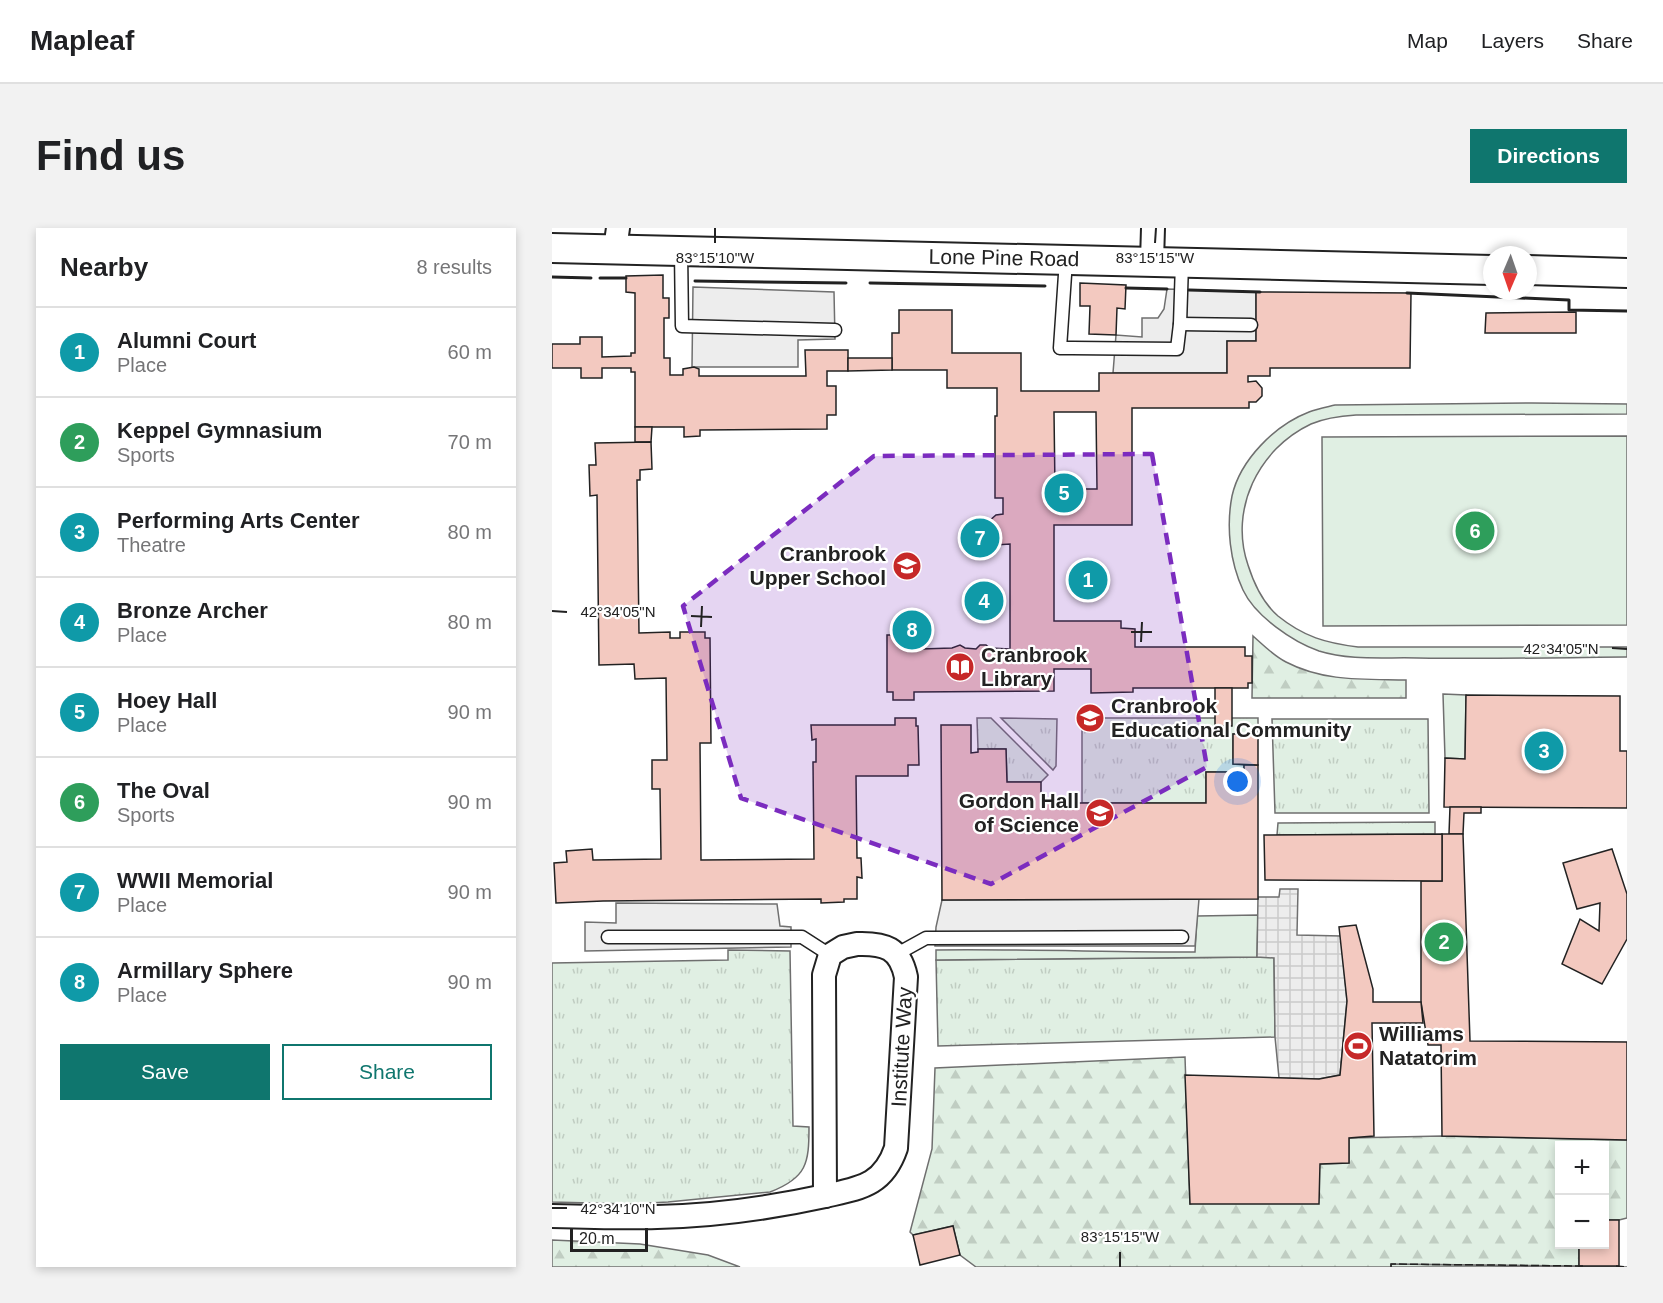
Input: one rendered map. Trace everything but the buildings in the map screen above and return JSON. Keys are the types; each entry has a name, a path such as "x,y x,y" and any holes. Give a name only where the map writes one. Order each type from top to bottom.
{"street":[{"path":"1152,228 1152,261"},
{"name":"Lone Pine Road","path":"552,248 616,239 681,251 1483,270"},
{"path":"1537,270 1627,273"},
{"path":"825,1196 823,986 826,965 830,955 843,947 867,944 888,948 897,954"},
{"name":"Institute Way","path":"552,1216 631,1218 693,1216 754,1210 861,1188 874,1181 885,1171 896,1148 907,985 902,961 897,954"}],"lane":[{"path":"681,251 682,326 835,330"},
{"path":"1066,260 1060,348 1177,349 1182,262"},
{"path":"1180,324 1251,325"},
{"path":"608,937 791,936 802,937 830,955"},
{"path":"897,954 926,938 1182,937"}],"highlighted area":[{"path":"1152,454 1207,767 991,884 741,798 683,606 874,456"}],"green space":[{"path":"1627,404 1627,414 1356,415 1322,420 1292,435 1276,449 1252,483 1242,523 1243,544 1250,572 1263,599 1278,616 1306,634 1336,643 1358,647 1627,647 1627,657 1368,658 1343,656 1319,651 1287,635 1265,618 1249,600 1235,568 1230,544 1229,520 1232,496 1236,483 1251,457 1261,445 1284,426 1309,412 1335,405"},
{"path":"1627,436 1627,625 1323,626 1322,437"},
{"path":"1253,636 1282,660 1315,673 1345,678 1406,680 1406,698 1252,698"},
{"path":"1443,694 1466,695 1465,759 1445,758"},
{"path":"977,718 991,718 1048,775 1041,782 1007,782 1006,749 978,749"},
{"path":"1001,718 1057,719 1056,766 1053,770"},
{"path":"1082,718 1258,718 1258,734 1233,734 1233,764 1244,765 1244,772 1206,772 1206,803 1082,803"},
{"path":"1272,719 1428,719 1429,813 1275,813"},
{"path":"1435,822 1435,834 1277,835 1278,823"},
{"path":"1258,915 1257,957 936,960 936,950 1195,952 1197,916"},
{"path":"728,950 790,951 793,1126 809,1127 806,1160 799,1175 770,1192 630,1204 552,1202 552,963 728,960"},
{"path":"1274,957 1275,1037 938,1046 936,960"},
{"path":"1185,1057 1190,1204 1320,1164 1349,1163 1349,1138 1442,1136 1627,1140 1627,1218 1609,1220 1609,1141 1555,1141 1555,1249 1579,1249 1579,1266 1391,1264 1391,1267 976,1267 960,1255 953,1226 913,1235 910,1232 932,1149 935,1068"},
{"path":"552,1240 640,1244 708,1255 740,1267 552,1267"},
{"path":"1391,1264 1627,1267 1391,1267"}],"shaded area":[{"path":"693,287 834,292 835,339 798,340 798,367 692,367"},
{"path":"1167,289 1256,292 1256,341 1227,341 1227,373 1113,373 1116,335 1142,337 1142,318 1158,318 1164,309"},
{"path":"1280,889 1298,889 1297,935 1341,936 1347,1001 1340,1075 1319,1079 1279,1078 1275,1037 1274,958 1257,957 1258,897 1279,897"},
{"path":"1199,899 1195,946 935,946 936,927 942,900"},
{"path":"616,903 777,904 780,926 791,927 791,947 585,951 585,922 616,923"}],"fence":[{"path":"1391,1267 1391,1264 1583,1266"},
{"path":"1616,1266 1627,1267"}],"wall":[{"path":"552,277 591,278"},
{"path":"600,278 626,278"},
{"path":"695,281 846,283"},
{"path":"870,283 1045,286"},
{"path":"1126,288 1167,289"},
{"path":"1189,290 1260,292"},
{"path":"1407,293 1569,300 1569,310 1627,311"}],"place":[{"name":"Hoey Hall","path":"1064,493"},
{"name":"The Oval","path":"1475,531"},
{"name":"WWII Memorial","path":"980,538"},
{"name":"Cranbrook Upper School","path":"907,566"},
{"name":"Alumni Court","path":"1088,580"},
{"name":"Bronze Archer","path":"984,601"},
{"name":"Armillary Sphere","path":"912,630"},
{"name":"Cranbrook Library","path":"960,667"},
{"name":"Cranbrook Educational Community","path":"1090,718"},
{"name":"Performing Arts Center","path":"1544,751"},
{"name":"Gordon Hall of Science","path":"1100,813"},
{"name":"Keppel Gymnasium","path":"1444,942"},
{"name":"Williams Natatorim","path":"1358,1046"}]}
